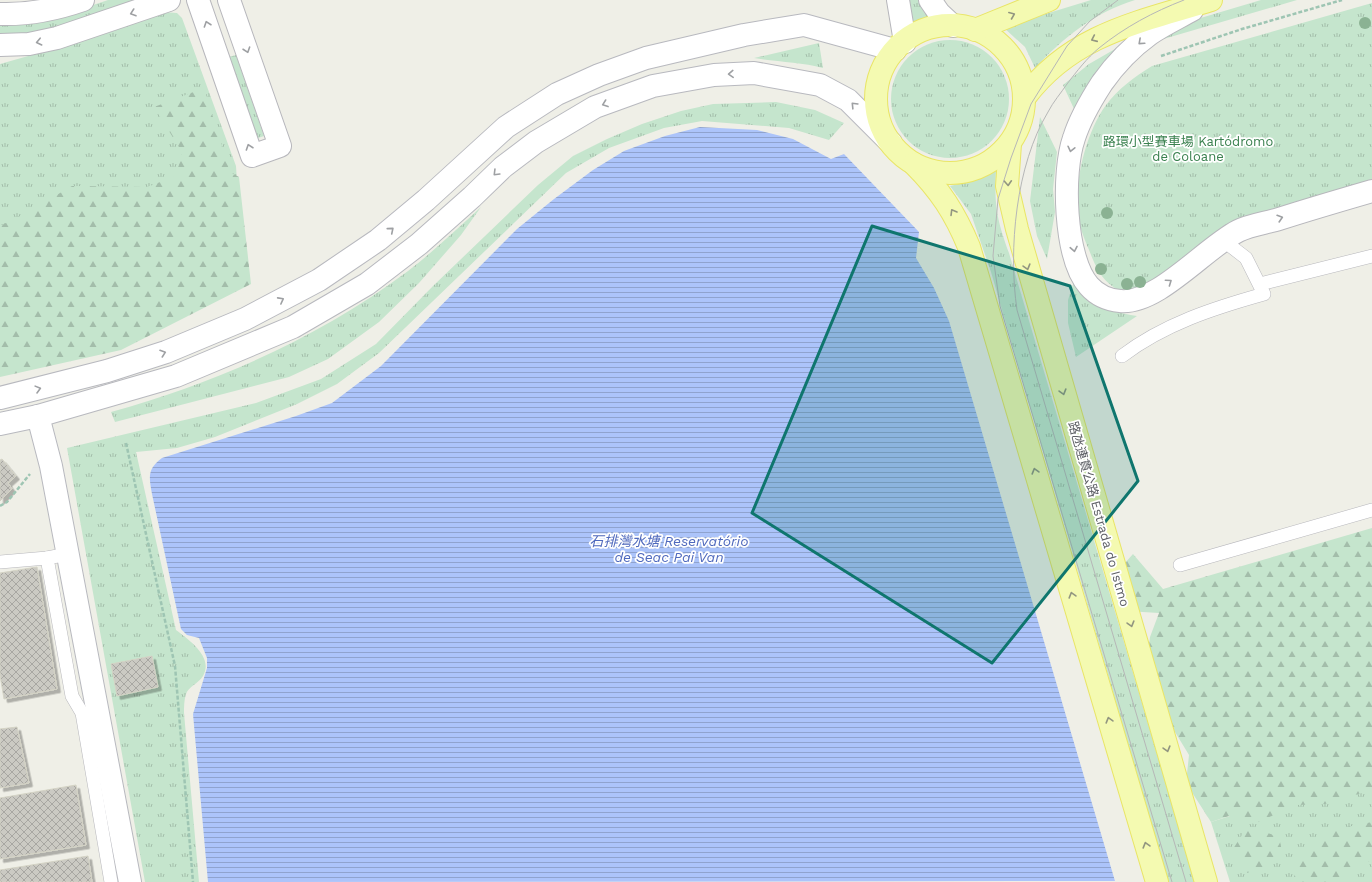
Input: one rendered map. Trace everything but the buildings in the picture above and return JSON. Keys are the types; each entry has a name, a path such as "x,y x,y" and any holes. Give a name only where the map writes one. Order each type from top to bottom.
{"main road":[{"path":"0,14 18,14 42,11 83,0"},
{"path":"0,45 29,44 57,38 169,0"},
{"path":"198,0 252,156 280,146 229,0"},
{"path":"898,0 900,46"},
{"path":"930,0 939,13 953,26"},
{"path":"975,30 1049,0"},
{"path":"1024,97 1037,80 1062,59 1085,44 1112,31 1211,0"},
{"path":"1211,0 1150,34 1130,52 1103,82 1093,98 1074,138 1069,160 1066,185 1067,210 1076,262 1088,286 1102,297 1120,301 1138,300 1155,292 1239,231 1372,190"},
{"path":"0,398 108,371 166,352 246,319 319,280 378,240 426,200 506,127 557,94 600,75 646,58 744,35 804,25 900,46"},
{"path":"891,143 881,126 877,100 878,86 884,67 900,46 919,33 936,27 953,26 975,30 990,37 1003,47 1014,62 1022,79 1024,97 1021,122 1010,144 994,159 976,169 955,173 934,171 914,164"},
{"path":"0,424 38,416 176,376 273,336 322,312 367,284 419,244 503,167 536,142 595,107 653,86 714,74 754,73 820,85 848,100 901,155 914,164 943,196 960,224 969,247 1157,882"},
{"name":"路氹連貫公路 Estrada do Istmo","path":"1010,144 1007,186 1017,229 1206,882"},
{"path":"38,416 48,452 58,556 130,882"}],"lane":[{"path":"1224,241 1246,258 1263,293"},
{"path":"1122,356 1137,345 1170,327 1224,305 1372,256"},
{"path":"1180,565 1372,510"},
{"path":"0,562 58,556 72,696 82,713 111,882"}],"path":[{"path":"1167,53 1342,0"},
{"path":"126,443 175,666 193,882"},
{"path":"0,506 7,502 48,452"}],"highlighted area":[{"path":"872,226 1070,286 1138,481 992,663 752,513"}],"green space":[{"path":"108,0 137,0 52,29 17,35 0,35 0,25 28,24 55,18"},
{"path":"908,0 918,0 937,20 921,23 910,30"},
{"path":"1091,0 1135,0 1106,11 1080,27 1057,46 1035,68 1025,47 1003,27"},
{"path":"1261,0 1297,0 1160,40 1133,53 1075,111 1063,85 1089,64 1122,45 1157,31"},
{"name":"路環小型賽車場 Kartódromo de Coloane","path":"1372,3 1372,184 1179,263 1145,286 1122,292 1105,280 1092,257 1079,224 1077,194 1078,181 1084,154 1093,127 1106,105 1116,94 1133,79 1152,66"},
{"path":"163,12 177,13 182,18 236,166 237,182 0,240 0,64 67,45"},
{"path":"950,40 973,44 992,57 1005,76 1009,99 1005,122 992,141 973,154 950,158 927,154 908,141 895,122 891,99 895,76 908,57 927,44"},
{"path":"819,43 823,68 806,64 754,58"},
{"path":"236,55 264,136 258,138 229,57"},
{"path":"204,88 230,172 239,177 251,284 121,350 0,377 0,226 72,186 147,187 176,176 182,152 154,107"},
{"path":"776,102 815,110 844,123 829,140 789,128 702,121 664,128 609,148 566,173 379,353 337,384 297,404 215,437 177,448 136,452 176,630 193,644 203,656 206,669 203,676 187,692 184,708 199,882 145,882 67,448 256,403 321,379 376,344 433,286 538,185 573,156 642,124 681,111 713,104"},
{"path":"1040,117 1057,152 1053,189 1055,212 1047,259 1037,236 1030,201"},
{"path":"996,170 996,203 999,221 1195,882 1168,882 991,272 971,214 950,186 976,180"},
{"path":"481,207 461,235 419,283 379,322 328,359 289,377 115,422 111,412 190,387 228,372 303,337 339,317 408,271"},
{"path":"1075,278 1102,305 1125,314 1137,316 1076,357 1068,323 1068,300"},
{"path":"1372,528 1372,794 1365,792 1325,804 1296,805 1254,824 1229,816 1211,822 1186,783 1189,755 1172,727 1147,662 1150,637 1159,613 1126,611 1115,574 1133,554 1163,589"},
{"path":"1372,771 1372,882 1230,882 1211,822"},
{"path":"1372,822 1372,860 1359,866 1343,882 1293,882 1299,855 1337,829"},
{"path":"1246,829 1259,830 1279,837 1282,851 1271,864 1247,873 1231,852"}],"water":[{"name":"石排灣水塘 Reservatório de Seac Pai Van","path":"700,127 757,130 793,139 831,159 844,154 919,232 916,258 934,288 949,321 1115,881 208,882 193,714 207,668 207,658 199,638 187,635 181,629 151,488 151,470 162,458 296,416 332,403 381,366 517,229 554,199 593,170 624,151 665,136"}],"tram line":[{"path":"1118,0 1090,21 1067,46 1031,104 998,199 993,256 1000,306 1172,882"},
{"path":"1184,0 1140,21 1119,33 1099,48 1078,70 1052,105 1037,133 1028,157 1022,182 1014,235 1014,286 1017,310 1186,882"}]}
